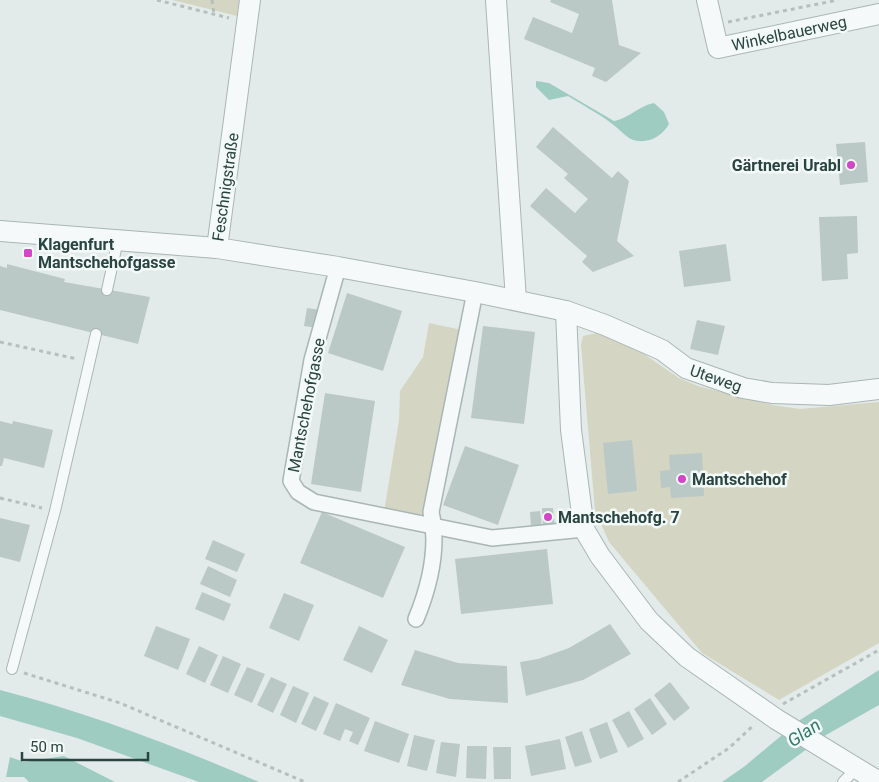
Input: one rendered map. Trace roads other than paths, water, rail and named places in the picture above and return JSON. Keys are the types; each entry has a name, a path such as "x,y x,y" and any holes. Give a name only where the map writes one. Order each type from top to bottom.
{"street":[{"name":"Feschnigstraße","path":"0,231 217,248 250,0"},
{"path":"496,0 516,300"},
{"name":"Winkelbauerweg","path":"707,0 718,48 879,14"},
{"path":"217,248 338,267 566,311 571,430 584,529 621,586 649,621 686,657 771,716 838,756 866,777"},
{"name":"Mantschehofgasse","path":"338,267 312,360 291,481 298,492 314,502 492,538 584,529"},
{"path":"416,619 430,582 434,527 431,512 475,292"},
{"name":"Uteweg","path":"566,311 605,325 662,350 686,368 743,388 772,393 829,395 879,389"}],"lane":[{"path":"107,290 118,240"},
{"path":"12,669 55,511 96,334"}],"water":[{"path":"536,81 549,83 614,121 654,103 664,112 669,124 657,137 646,141 635,140 629,138 601,116 568,96 549,100 536,87"},
{"name":"Glan","path":"879,670 879,705 826,735 762,782 722,782 745,766 800,720"},
{"path":"0,690 66,709 131,731 259,782 199,782 77,738 0,716"},
{"path":"64,756 115,782 29,782 24,777 6,777 10,757 24,762"}],"place":[{"name":"Gärtnerei Urabl","path":"851,165"},
{"name":"Klagenfurt Mantschehofgasse","path":"28,253"},
{"name":"Mantschehof","path":"682,479"},
{"name":"Mantschehofg. 7","path":"548,517"}]}
